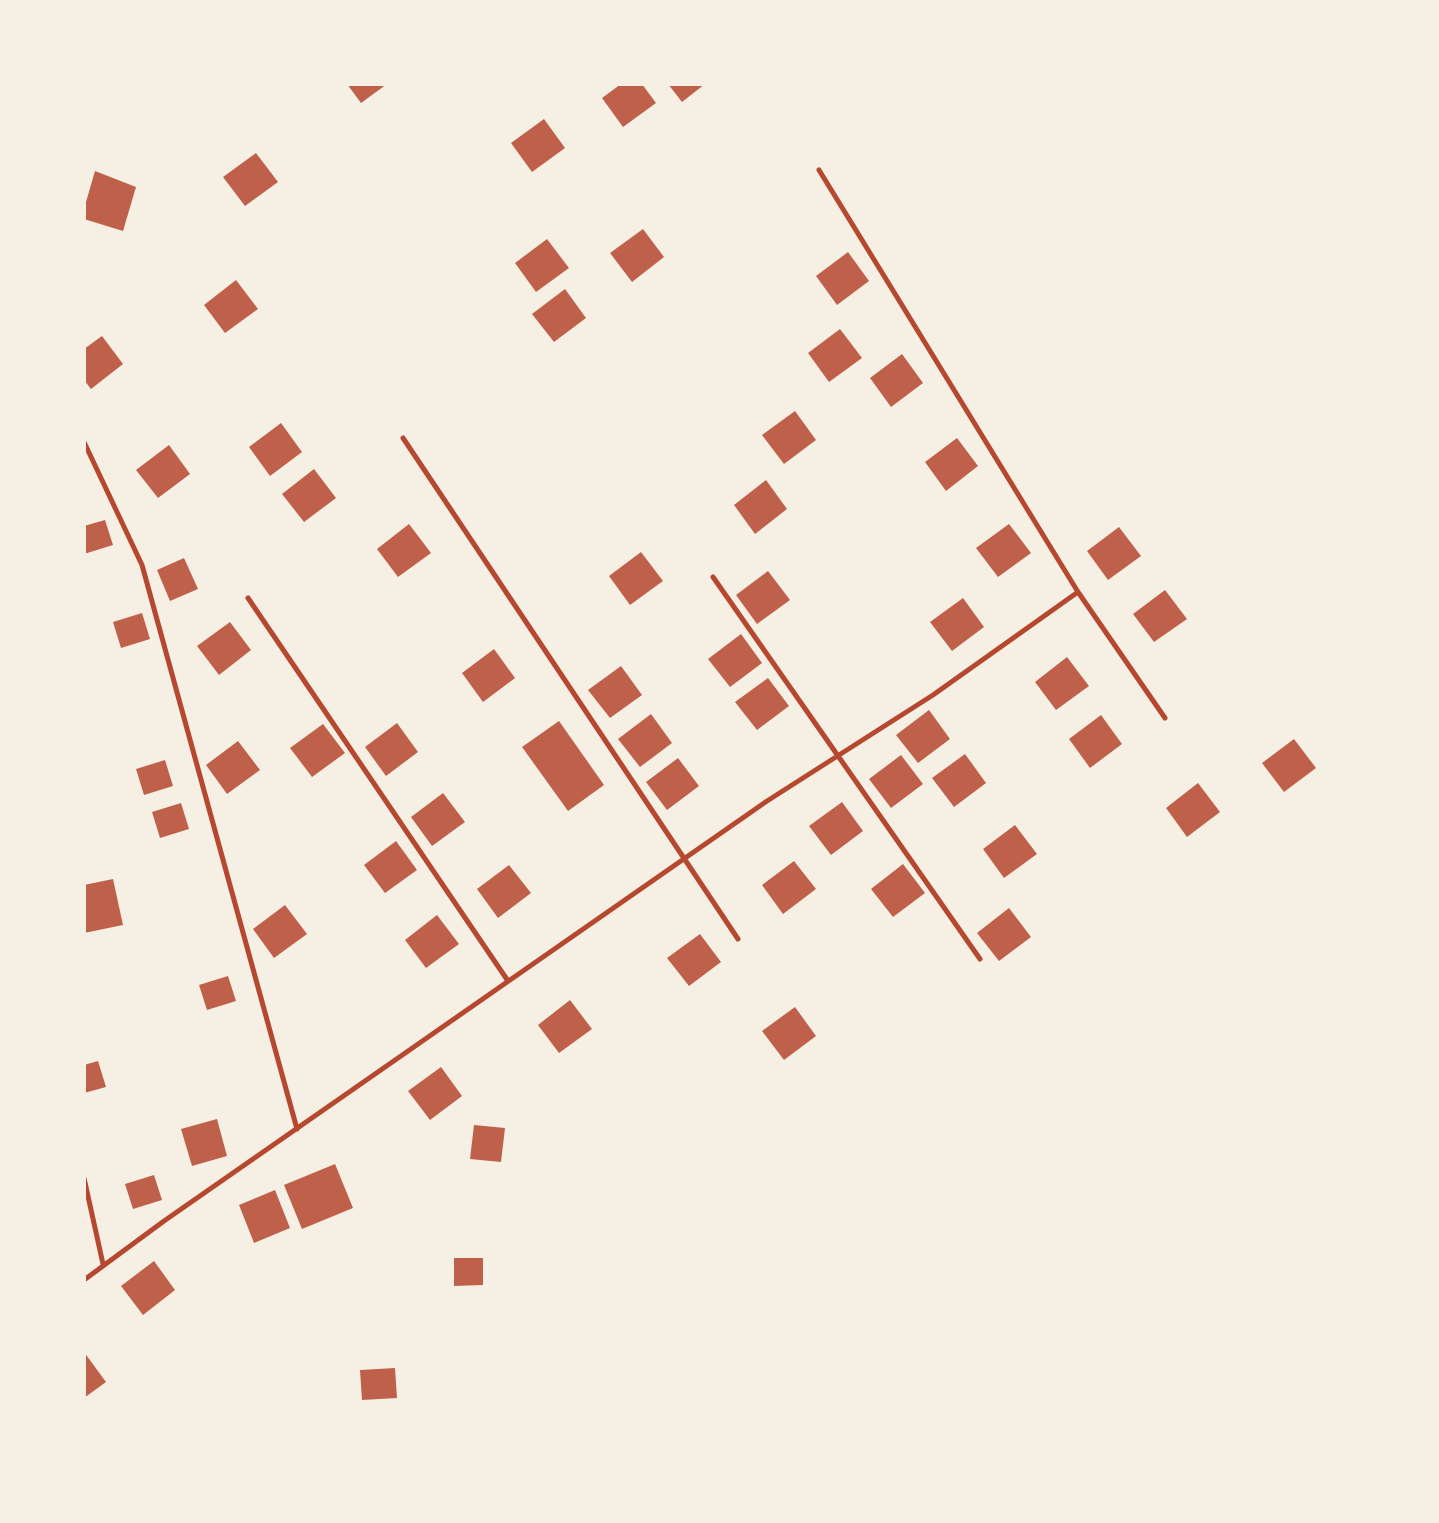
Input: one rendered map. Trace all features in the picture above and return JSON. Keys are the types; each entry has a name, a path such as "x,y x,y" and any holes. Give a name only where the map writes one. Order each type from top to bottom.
{"lane":[{"path":"819,170 1078,592 1165,718"},
{"path":"403,438 738,939"},
{"path":"84,442 142,565 297,1129"},
{"path":"713,577 980,959"},
{"path":"84,1280 508,981 838,755 933,695 1078,592"},
{"path":"248,598 508,981"},
{"path":"84,1178 103,1265"}],"building":[{"path":"347,84 387,84 361,103"},
{"path":"621,84 642,84 656,103 623,127 602,98"},
{"path":"668,84 705,84 682,102"},
{"path":"544,119 565,148 532,172 511,143"},
{"path":"256,153 278,182 245,206 223,177"},
{"path":"95,171 136,187 123,231 84,219 84,209"},
{"path":"643,229 664,257 632,282 610,253"},
{"path":"547,239 569,268 536,292 515,263"},
{"path":"848,252 869,281 837,305 816,276"},
{"path":"236,280 258,309 225,333 204,305"},
{"path":"565,289 586,318 554,342 532,314"},
{"path":"840,329 862,358 829,382 808,353"},
{"path":"102,336 123,364 91,389 84,380 84,349"},
{"path":"902,354 923,383 891,407 870,378"},
{"path":"795,411 816,440 784,464 762,435"},
{"path":"281,423 302,452 270,476 249,447"},
{"path":"957,438 978,466 946,491 925,462"},
{"path":"169,445 190,474 158,498 136,470"},
{"path":"314,469 336,498 304,522 282,494"},
{"path":"766,480 787,509 755,534 734,505"},
{"path":"105,520 113,545 84,554 84,526"},
{"path":"409,524 431,553 398,577 377,549"},
{"path":"1009,524 1031,553 998,577 976,548"},
{"path":"1119,527 1141,556 1108,580 1087,551"},
{"path":"641,552 663,581 630,605 609,576"},
{"path":"184,558 198,589 170,601 157,570"},
{"path":"768,571 790,600 757,624 736,595"},
{"path":"1165,590 1187,619 1154,642 1133,614"},
{"path":"963,598 984,627 952,651 930,622"},
{"path":"142,613 150,639 121,648 113,622"},
{"path":"230,622 251,650 219,675 197,646"},
{"path":"741,634 762,663 730,687 708,659"},
{"path":"494,649 515,678 483,702 462,673"},
{"path":"1067,657 1089,686 1056,710 1035,682"},
{"path":"621,666 642,695 610,718 588,690"},
{"path":"768,678 789,706 757,730 735,702"},
{"path":"929,710 950,739 918,763 896,735"},
{"path":"651,714 672,743 640,767 618,739"},
{"path":"1101,715 1122,744 1090,768 1069,739"},
{"path":"559,721 604,785 568,811 522,747"},
{"path":"397,723 418,752 386,776 365,747"},
{"path":"323,724 345,753 312,777 290,748"},
{"path":"1294,739 1316,768 1284,792 1262,763"},
{"path":"238,741 260,770 227,794 206,765"},
{"path":"965,754 986,783 954,807 932,778"},
{"path":"901,755 923,784 891,808 869,779"},
{"path":"678,758 699,786 667,810 646,782"},
{"path":"165,760 173,786 144,795 136,769"},
{"path":"1198,783 1220,812 1187,837 1166,808"},
{"path":"443,793 465,822 432,846 411,817"},
{"path":"842,802 863,831 831,855 809,826"},
{"path":"181,803 189,829 160,838 152,812"},
{"path":"1015,825 1037,854 1004,878 983,849"},
{"path":"396,841 417,870 385,893 364,865"},
{"path":"794,861 816,889 783,914 762,885"},
{"path":"903,864 925,893 893,917 871,889"},
{"path":"509,865 531,893 498,918 477,889"},
{"path":"113,879 123,925 84,933 84,885"},
{"path":"285,905 307,934 274,958 253,929"},
{"path":"1009,908 1031,937 999,961 977,933"},
{"path":"437,915 459,944 426,968 405,940"},
{"path":"700,934 721,962 689,986 667,958"},
{"path":"228,976 236,1001 207,1010 199,985"},
{"path":"570,1000 592,1029 559,1053 538,1025"},
{"path":"795,1007 816,1036 784,1060 762,1031"},
{"path":"98,1061 106,1087 84,1093 84,1065"},
{"path":"441,1067 462,1096 430,1120 408,1091"},
{"path":"217,1119 227,1156 192,1166 181,1129"},
{"path":"474,1125 505,1128 501,1162 470,1159"},
{"path":"335,1164 353,1208 302,1229 284,1185"},
{"path":"154,1175 162,1200 133,1209 125,1184"},
{"path":"275,1190 290,1228 254,1243 239,1205"},
{"path":"454,1258 483,1258 483,1285 454,1286"},
{"path":"154,1261 175,1290 143,1315 121,1286"},
{"path":"84,1352 106,1382 84,1398"},
{"path":"395,1368 397,1398 362,1400 360,1370"}]}
